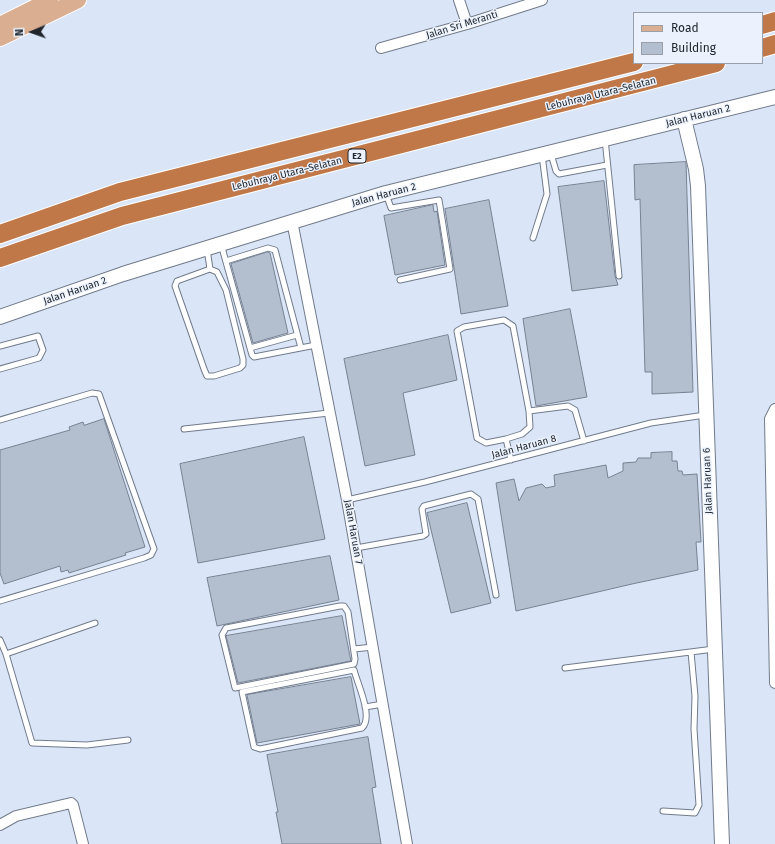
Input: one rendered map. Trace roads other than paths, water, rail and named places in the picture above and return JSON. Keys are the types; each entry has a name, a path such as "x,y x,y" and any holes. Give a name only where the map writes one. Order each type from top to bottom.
{"highway":[{"path":"763,25 775,21"},
{"path":"763,48 775,44"},
{"name":"E2","path":"0,234 120,192 633,62"},
{"name":"Lebuhraya Utara–Selatan","path":"0,258 122,216 713,64"}],"main road":[{"path":"0,25 50,0"},
{"path":"0,38 78,0"},
{"name":"Jalan Haruan 2","path":"0,317 123,274 386,193 775,97"},
{"name":"Jalan Haruan 6","path":"684,119 696,170 698,186 705,415 722,844"}],"street":[{"path":"459,0 467,24"},
{"name":"Jalan Sri Meranti","path":"381,48 467,24 542,0"},
{"name":"Jalan Haruan 7","path":"292,221 356,548 407,844"},
{"path":"774,410 770,419 773,446 775,683"},
{"path":"0,825 16,816 71,803 73,805 82,844"}],"lane":[{"path":"605,138 619,276"},
{"path":"546,153 559,174 607,165"},
{"path":"533,238 547,194 546,153"},
{"path":"386,193 391,208 439,200 450,269 400,280"},
{"path":"221,243 250,348 254,357 316,345"},
{"path":"207,248 210,269"},
{"path":"226,261 268,248 275,250 301,348"},
{"path":"210,269 217,272 226,290 243,359 243,366 240,368 214,376 207,376 204,369 176,286 178,281 210,269"},
{"path":"504,320 513,326 529,411 530,427 522,434 506,439 486,443 477,438 457,331 464,327 504,320"},
{"path":"250,348 297,335"},
{"path":"0,346 38,336 43,350 39,358 0,369"},
{"path":"0,420 92,393 99,394 154,549 151,554 144,558 0,601"},
{"path":"529,411 568,406 575,410 584,441"},
{"path":"184,429 329,413"},
{"name":"Jalan Haruan 8","path":"347,500 425,482 651,423 705,415"},
{"path":"506,439 511,460"},
{"path":"356,548 423,536 426,534 427,530 422,509 424,506 471,494 478,499 496,595"},
{"path":"344,606 348,612 354,649 354,664 235,688 222,635 226,628 229,627 344,606"},
{"path":"6,654 95,624"},
{"path":"0,640 6,654 32,743 87,745 128,740"},
{"path":"354,649 373,647"},
{"path":"565,668 714,649"},
{"path":"663,811 695,813 700,805 694,729 695,696 691,652"},
{"path":"354,670 359,688 363,693 365,707 365,726 360,729 257,748 253,745 242,692 354,670"},
{"path":"365,707 383,704"}]}
